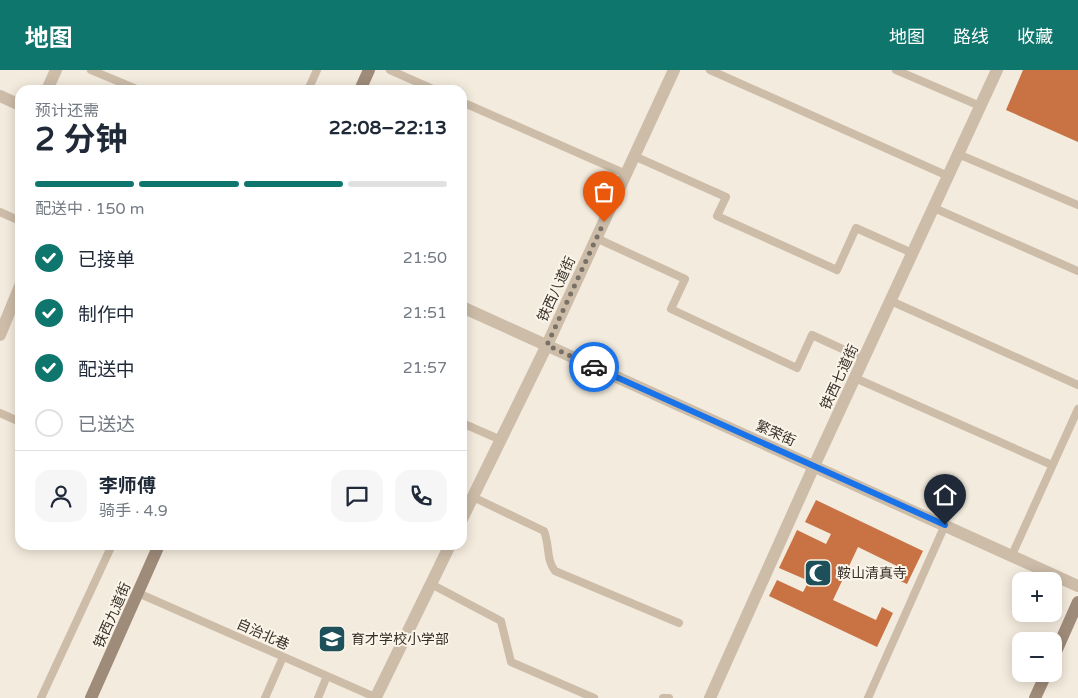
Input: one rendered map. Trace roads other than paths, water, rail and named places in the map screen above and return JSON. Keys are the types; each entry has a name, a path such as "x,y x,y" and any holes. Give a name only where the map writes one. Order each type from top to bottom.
{"main road":[{"path":"362,85 369,70"},
{"name":"铁西九道街","path":"91,698 157,550"},
{"path":"1062,638 1078,602"},
{"path":"1035,698 1042,682"}],"street":[{"path":"49,85 56,70"},
{"name":"铁西八道街","path":"467,509 547,345 674,70"},
{"name":"铁西七道街","path":"710,698 814,466 996,70"},
{"path":"0,96 15,103"},
{"path":"0,335 4,314 15,295"},
{"name":"繁荣街","path":"467,309 1078,586"},
{"path":"377,698 448,550"}],"lane":[{"path":"91,70 127,85"},
{"path":"310,85 317,70"},
{"path":"390,70 424,85"},
{"path":"710,70 948,176"},
{"path":"896,70 980,106"},
{"path":"467,104 626,174"},
{"path":"958,154 1078,205"},
{"path":"634,156 726,197 717,216 837,270 856,228 912,253"},
{"path":"934,208 1078,271"},
{"path":"0,212 15,219"},
{"path":"596,238 685,279 671,309 797,368 812,336 864,359"},
{"path":"891,301 1078,384"},
{"path":"855,378 1052,465"},
{"path":"1012,555 1078,409"},
{"path":"0,413 15,420"},
{"path":"467,425 500,440"},
{"path":"473,497 544,531 550,544 549,564 555,571 679,623"},
{"path":"868,698 945,525"},
{"path":"41,698 110,550"},
{"path":"431,584 501,621 511,662 594,698"},
{"name":"自治北巷","path":"138,593 377,698"},
{"path":"265,698 283,657"},
{"path":"318,698 327,676"},
{"path":"664,698 669,698"}],"place":[{"name":"鞍山清真寺","path":"818,573"},
{"name":"育才学校小学部","path":"332,639"}]}
